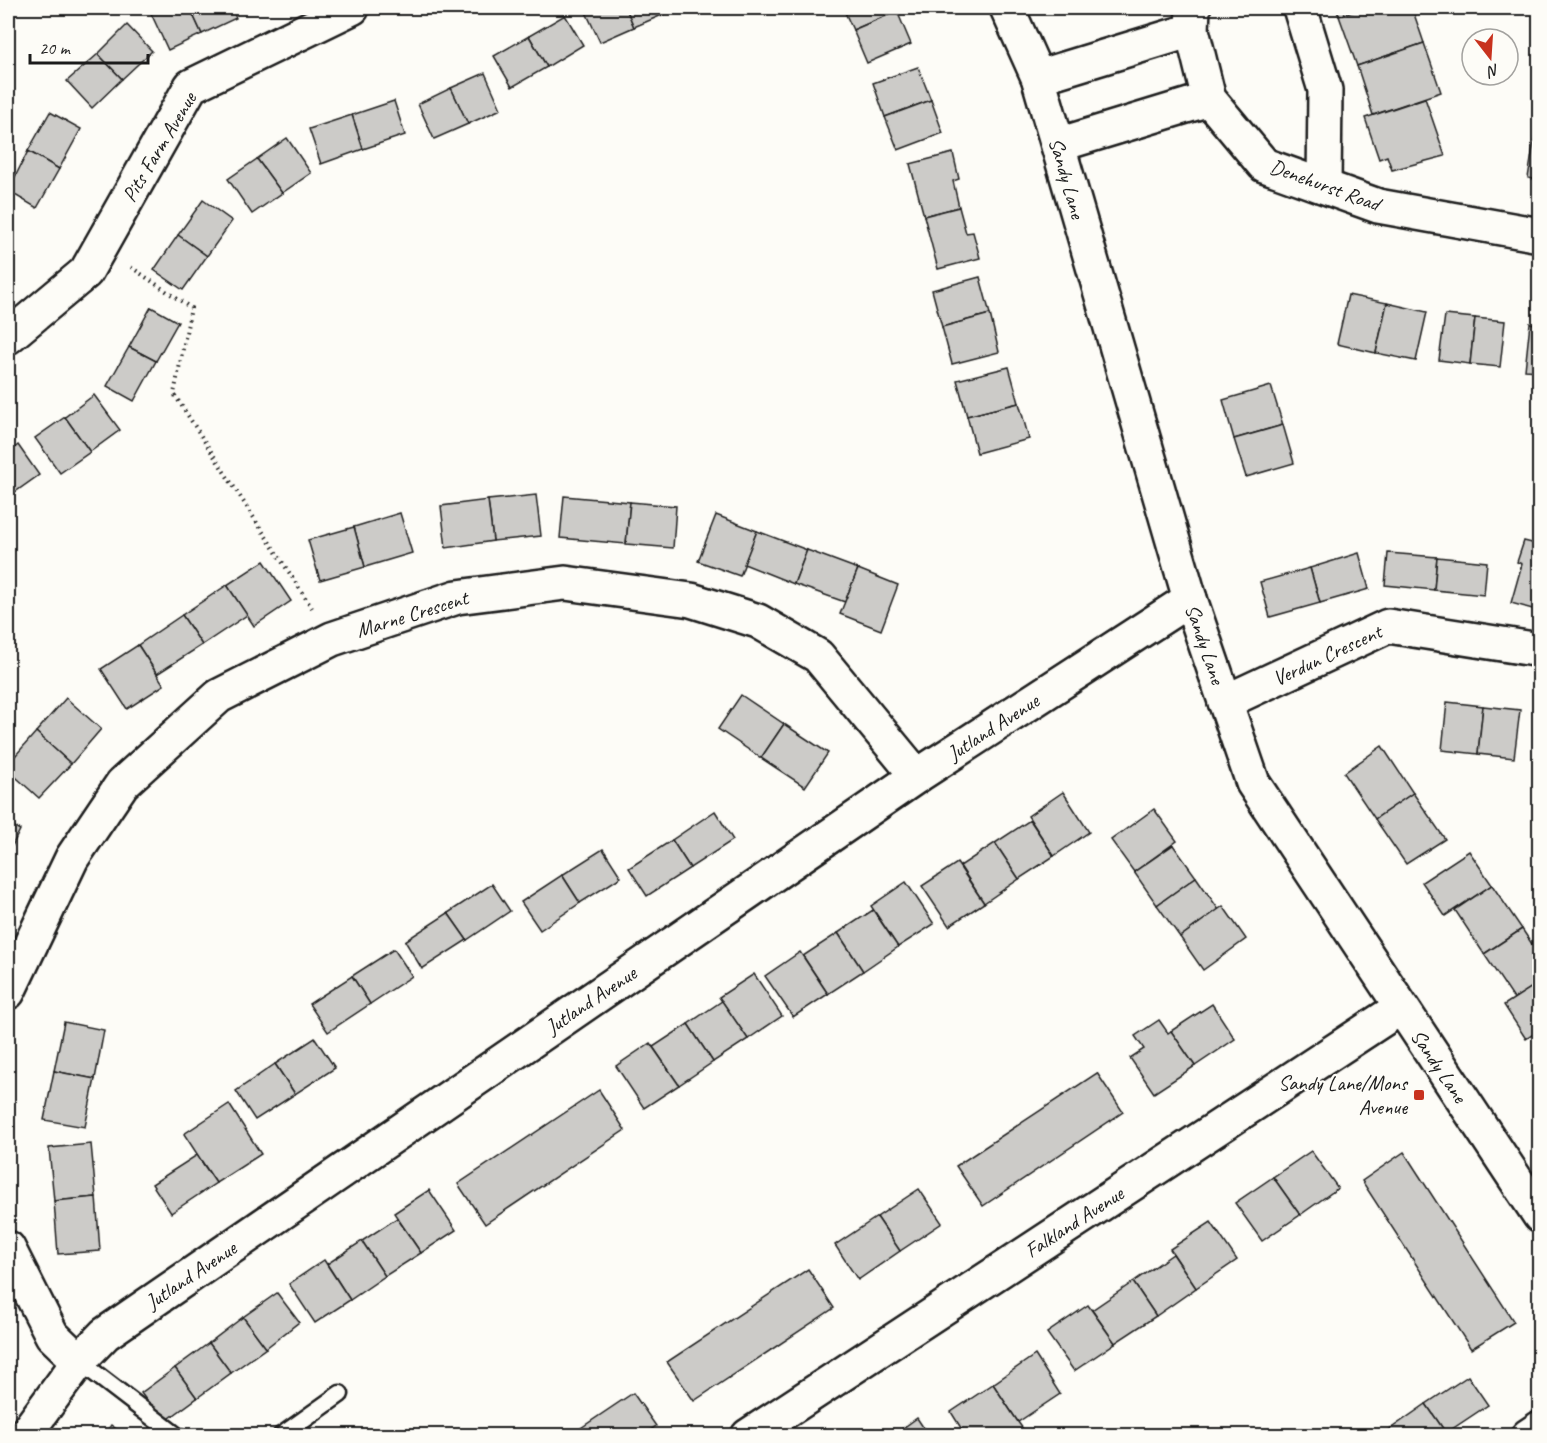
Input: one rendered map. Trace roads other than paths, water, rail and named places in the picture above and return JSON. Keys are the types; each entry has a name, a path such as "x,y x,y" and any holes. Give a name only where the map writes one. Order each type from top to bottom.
{"street":[{"name":"Pits Farm Avenue","path":"8,337 86,272 191,86 352,8"},
{"name":"Sandy Lane","path":"1007,8 1038,77 1190,599 1253,783 1539,1216"},
{"path":"1300,8 1325,90 1324,186"},
{"path":"1038,77 1193,19"},
{"name":"Denehurst Road","path":"1193,19 1209,99 1264,165 1378,206 1539,235"},
{"path":"1058,145 1209,99"},
{"name":"Marne Crescent","path":"8,993 72,858 122,784 219,696 332,639 457,597 565,583 691,600 758,621 818,656 917,776"},
{"name":"Jutland Avenue","path":"24,1436 79,1361 105,1334 917,776 1190,599"},
{"name":"Verdun Crescent","path":"1225,702 1388,626 1539,650"},
{"name":"Falkland Avenue","path":"748,1436 1400,1008"},
{"path":"8,1248 52,1335 79,1361"},
{"path":"1528,1436 1539,1428"}],"lane":[{"path":"79,1361 177,1436"},
{"path":"281,1436 340,1395"}],"place":[{"name":"Sandy Lane/Mons Avenue","path":"1419,1095"}]}
